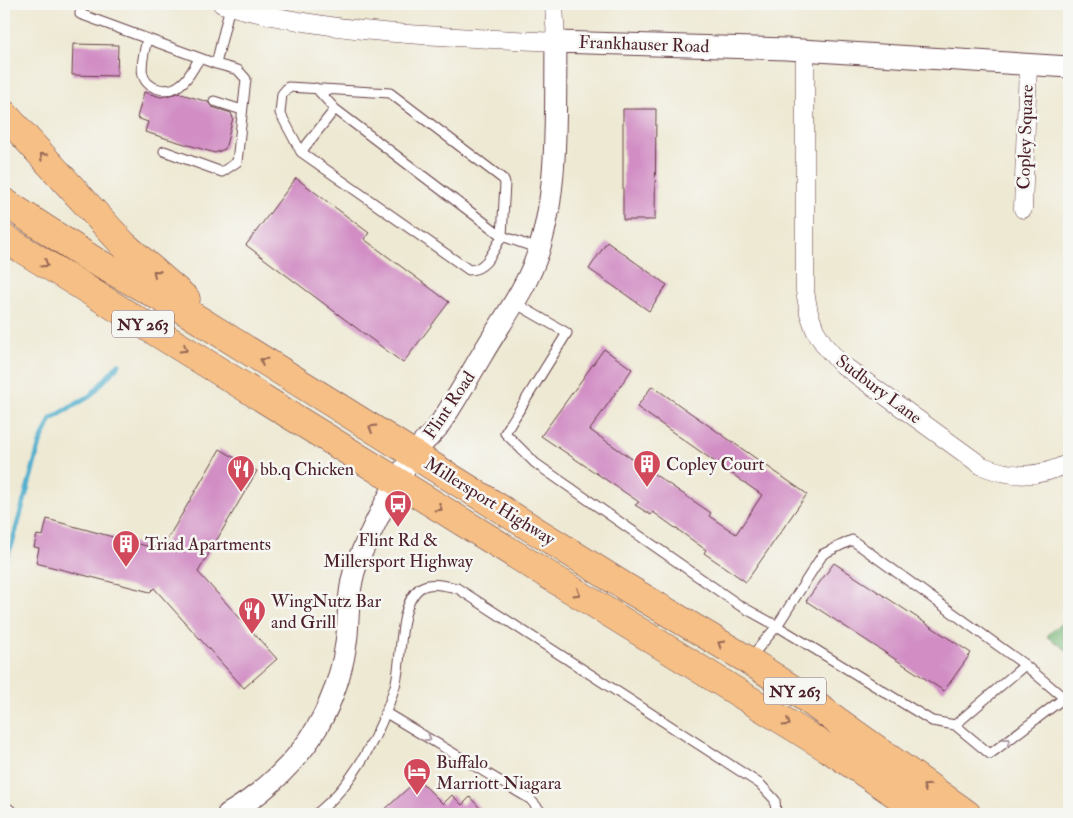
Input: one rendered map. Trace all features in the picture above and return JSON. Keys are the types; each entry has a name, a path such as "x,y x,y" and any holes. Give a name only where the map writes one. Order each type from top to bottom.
{"main road":[{"path":"4,114 124,246 231,341"},
{"name":"Millersport Highway","path":"4,202 93,260 185,311 627,588 748,660 797,692 966,814"},
{"name":"Millersport Highway","path":"4,238 829,749 917,810"}],"street":[{"path":"554,4 556,42"},
{"name":"Frankhauser Road","path":"226,5 306,24 425,36 805,50 1069,67"},
{"name":"Flint Road","path":"240,810 283,771 302,750 325,712 340,669 346,638 348,602 356,568 398,481 414,453 436,428 527,283 539,249 548,204 552,169 556,42"},
{"name":"Sudbury Lane","path":"805,50 805,291 809,313 825,346 849,370 982,466 1000,473 1018,476 1038,475 1069,463"},
{"name":"Copley Square","path":"1023,209 1028,65"}],"lane":[{"path":"81,4 80,14 216,64 238,70 246,79 237,162 222,172 164,151"},
{"path":"216,64 226,5"},
{"path":"147,39 142,67 144,78 150,86 162,90 172,89 183,84 200,58"},
{"path":"288,87 316,88 390,93 503,179 505,182 502,236 485,264 475,270 470,270 301,152 280,112 282,94 288,87"},
{"path":"316,88 335,109 502,236 539,249"},
{"path":"214,101 242,110"},
{"path":"301,152 335,109"},
{"path":"514,302 567,333 505,433 535,462 739,605 778,626 932,721 955,725 990,754 1064,698 1025,666 852,540 823,554 778,626 748,660"},
{"path":"316,814 333,801 369,748 386,713 399,670 407,605 420,588 431,584 458,588 760,784 775,800 776,814"},
{"path":"955,725 1025,666"},
{"path":"386,713 530,799 543,814"}],"green space":[{"path":"1069,616 1069,652 1047,636"}],"building":[{"path":"73,44 118,45 117,76 72,75"},
{"path":"144,92 161,97 178,93 208,102 212,107 231,113 233,118 225,149 215,153 145,132 148,122 137,118"},
{"path":"623,109 656,109 655,220 623,220"},
{"path":"296,178 369,233 364,239 449,302 403,363 246,245"},
{"path":"607,242 667,285 649,311 589,269"},
{"path":"604,349 632,369 590,430 711,513 709,516 736,534 762,495 637,407 652,386 807,494 746,582 704,553 706,550 653,512 651,515 635,505 639,502 541,436"},
{"name":"Triad Apartments","path":"220,449 257,471 198,572 277,659 244,688 154,588 150,592 36,563 39,548 34,547 37,535 43,536 47,519 161,550"},
{"path":"834,563 971,653 944,691 806,601"},
{"name":"Buffalo Marriott Niagara","path":"418,779 443,804 452,795 462,805 470,797 485,814 380,814"}],"waterway":[{"path":"4,563 12,544 40,443 51,419 90,396 119,364"}],"place":[{"name":"Copley Court","path":"647,488"},
{"name":"bb.q Chicken","path":"241,493"},
{"name":"Flint Rd & Millersport Highway","path":"398,528"},
{"name":"Triad Apartments","path":"126,568"},
{"name":"WingNutz Bar and Grill","path":"252,635"},
{"name":"Buffalo Marriott Niagara","path":"417,796"}]}
